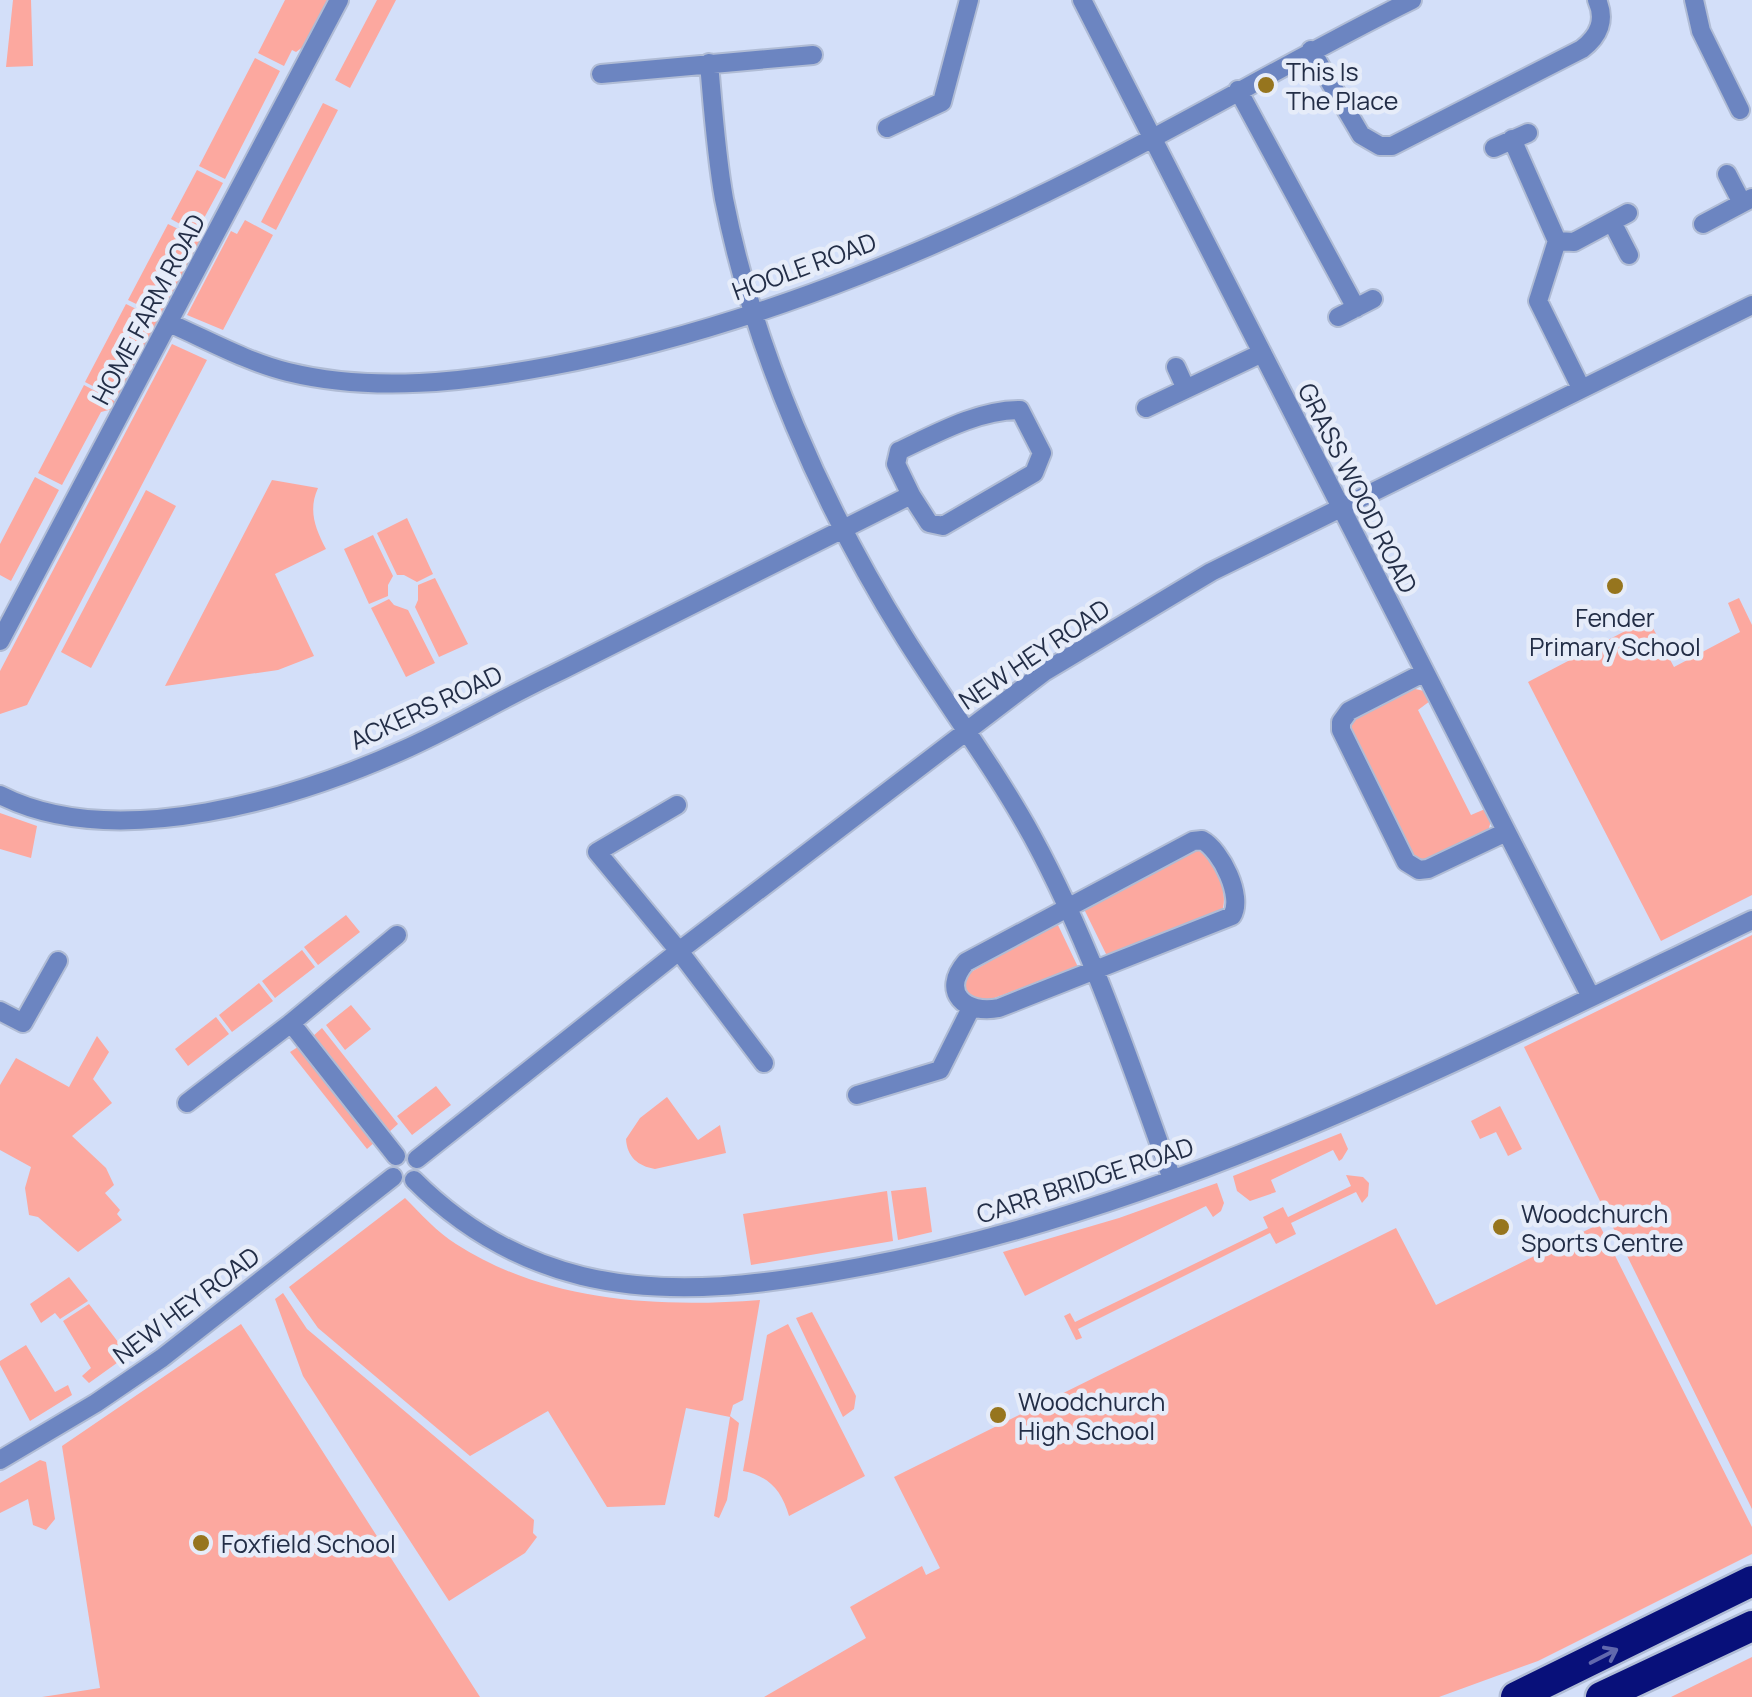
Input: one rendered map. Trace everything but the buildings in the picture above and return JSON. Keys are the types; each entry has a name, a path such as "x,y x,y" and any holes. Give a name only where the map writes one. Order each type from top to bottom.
{"highway":[{"path":"1516,1697 1750,1582"},
{"path":"1601,1697 1752,1626"}],"street":[{"name":"HOME FARM ROAD","path":"0,642 339,0"},
{"path":"887,128 942,102 969,0"},
{"name":"GRASS WOOD ROAD","path":"1082,0 1590,997"},
{"name":"HOOLE ROAD","path":"170,322 253,361 288,372 394,384 494,376 606,356 754,313 957,235 1151,139 1311,50 1412,0"},
{"path":"1311,50 1361,136 1392,146 1582,49 1598,32 1602,20 1597,0"},
{"path":"1694,0 1701,31 1739,110"},
{"path":"601,74 812,55"},
{"path":"710,64 725,201 754,313 812,465 906,640 967,728 1032,838 1096,970 1172,1179"},
{"path":"1238,90 1364,303 1338,317"},
{"path":"1494,148 1520,136 1557,241 1538,301 1581,388"},
{"path":"1703,224 1747,201 1728,174"},
{"path":"1557,241 1574,242 1620,218 1629,255"},
{"name":"NEW HEY ROAD","path":"417,1158 678,950 1044,672 1186,587 1752,305"},
{"path":"1146,408 1262,354"},
{"path":"1176,367 1186,389"},
{"path":"994,410 1020,410 1042,453 1034,473 942,526 929,522 911,495 896,464 900,451 994,410"},
{"name":"ACKERS ROAD","path":"0,795 38,808 117,821 198,814 297,790 409,748 911,495"},
{"path":"1423,673 1349,711 1340,722 1406,862 1419,870 1428,869 1504,833"},
{"path":"677,805 597,852 764,1063"},
{"path":"1194,841 1211,845 1235,893 1237,909 1224,921 1096,970 980,1012 957,995 958,972 966,962 1194,841"},
{"name":"CARR BRIDGE ROAD","path":"414,1180 441,1207 488,1240 583,1276 650,1286 693,1287 807,1277 934,1254 1218,1164 1346,1110 1752,920"},
{"path":"187,1103 292,1023 397,935"},
{"path":"0,1011 23,1023 58,961"},
{"path":"857,1095 940,1070 971,1008"},
{"path":"292,1023 396,1156"},
{"path":"407,1153 417,1158 420,1170 414,1180 403,1182 393,1177 390,1166 396,1156 407,1153"},
{"name":"NEW HEY ROAD","path":"0,1460 77,1416 162,1358 393,1177"}],"shaded area":[{"path":"13,0 31,0 33,66 6,67"},
{"path":"285,0 330,0 308,43 296,52 292,50 284,66 258,53"},
{"path":"377,0 396,0 350,88 335,80"},
{"path":"255,58 280,71 225,179 199,166"},
{"path":"323,103 338,110 276,230 261,222"},
{"path":"197,170 223,183 196,233 171,219"},
{"path":"245,220 273,235 223,330 187,315 231,231 237,234"},
{"path":"168,224 199,239 200,247 163,317 128,300"},
{"path":"126,304 161,321 120,400 85,382"},
{"path":"172,344 207,360 27,705 0,714 0,671"},
{"path":"84,385 118,403 116,408 101,412 62,485 38,473"},
{"path":"35,477 59,490 11,581 0,575 0,544"},
{"path":"272,480 318,488 314,519 326,549 275,574 314,656 278,670 165,686"},
{"path":"146,490 176,506 91,668 61,652"},
{"path":"407,518 433,574 417,582 397,575 377,533"},
{"path":"373,535 393,576 388,596 369,604 344,549"},
{"path":"435,578 468,644 439,657 415,607 418,585"},
{"path":"1739,598 1752,625 1752,895 1661,941 1528,682 1648,619 1674,667 1740,632 1728,603"},
{"path":"389,599 408,610 435,663 406,677 371,608"},
{"path":"1411,688 1424,691 1430,701 1418,710 1471,815 1485,809 1491,820 1488,832 1425,862 1413,857 1348,729 1349,722 1356,717"},
{"path":"0,813 37,826 31,858 0,849"},
{"path":"1197,850 1210,861 1220,878 1224,897 1221,914 1107,956 1084,909"},
{"path":"346,915 360,932 318,965 304,947"},
{"path":"1057,923 1078,967 981,1003 963,991 964,980 971,972"},
{"path":"1752,935 1752,1509 1524,1047"},
{"path":"302,950 315,967 275,998 262,981"},
{"path":"259,983 273,1001 232,1032 219,1015"},
{"path":"351,1005 371,1029 345,1050 326,1025"},
{"path":"216,1017 229,1034 188,1066 175,1049"},
{"path":"322,1028 398,1124 388,1133 312,1037"},
{"path":"97,1036 109,1052 93,1079 112,1103 72,1136 106,1168 114,1185 105,1193 120,1210 117,1214 122,1220 78,1252 38,1217 29,1215 25,1188 31,1167 0,1150 0,1085 16,1058 69,1087"},
{"path":"301,1045 376,1141 367,1149 290,1052"},
{"path":"436,1086 451,1105 412,1135 397,1116"},
{"path":"667,1097 698,1140 720,1125 726,1153 655,1169 634,1160 626,1139 640,1118"},
{"path":"1500,1106 1522,1149 1508,1156 1496,1132 1480,1139 1471,1121"},
{"path":"1341,1133 1348,1149 1339,1161 1333,1150 1271,1180 1276,1192 1250,1201 1237,1191 1233,1176"},
{"path":"1346,1175 1363,1177 1369,1183 1368,1196 1362,1203 1356,1192 1291,1223 1296,1234 1276,1244 1270,1233 1078,1329 1082,1338 1076,1340 1064,1316 1070,1313 1075,1322 1268,1228 1263,1217 1283,1207 1288,1217 1351,1186"},
{"path":"1217,1183 1224,1203 1213,1217 1206,1206 1025,1296 1003,1252 1119,1218"},
{"path":"926,1187 932,1232 898,1240 891,1191"},
{"path":"887,1191 893,1241 751,1265 743,1214"},
{"path":"405,1198 456,1244 527,1278 565,1289 642,1301 760,1300 743,1400 733,1405 730,1416 739,1423 727,1500 719,1518 714,1516 730,1417 686,1408 665,1505 607,1507 548,1411 470,1456 318,1328 289,1287"},
{"path":"1599,1224 1752,1527 1752,1554 1538,1661 1439,1697 764,1697 866,1638 850,1607 922,1566 926,1575 940,1568 894,1477 1396,1228 1436,1305"},
{"path":"69,1277 88,1301 60,1319 55,1313 41,1323 30,1304"},
{"path":"283,1293 307,1329 534,1520 533,1533 537,1537 525,1553 449,1601 303,1376 275,1299"},
{"path":"89,1304 128,1355 89,1383 82,1376 91,1368 63,1321"},
{"path":"812,1312 856,1396 854,1409 843,1417 796,1318"},
{"path":"241,1324 480,1697 42,1697 100,1688 62,1446"},
{"path":"788,1324 865,1476 789,1516 773,1486 743,1471 767,1335"},
{"path":"26,1345 55,1392 68,1385 72,1395 30,1421 0,1365 0,1361"},
{"path":"40,1460 46,1462 55,1519 46,1530 33,1525 28,1499 0,1513 0,1483"},
{"path":"1752,1657 1752,1697 1671,1697"}],"place":[{"name":"This Is The Place","path":"1266,85"},
{"name":"Fender Primary School","path":"1615,586"},
{"name":"Woodchurch Sports Centre","path":"1501,1227"},
{"name":"Woodchurch High School","path":"998,1415"},
{"name":"Foxfield School","path":"201,1543"}]}
